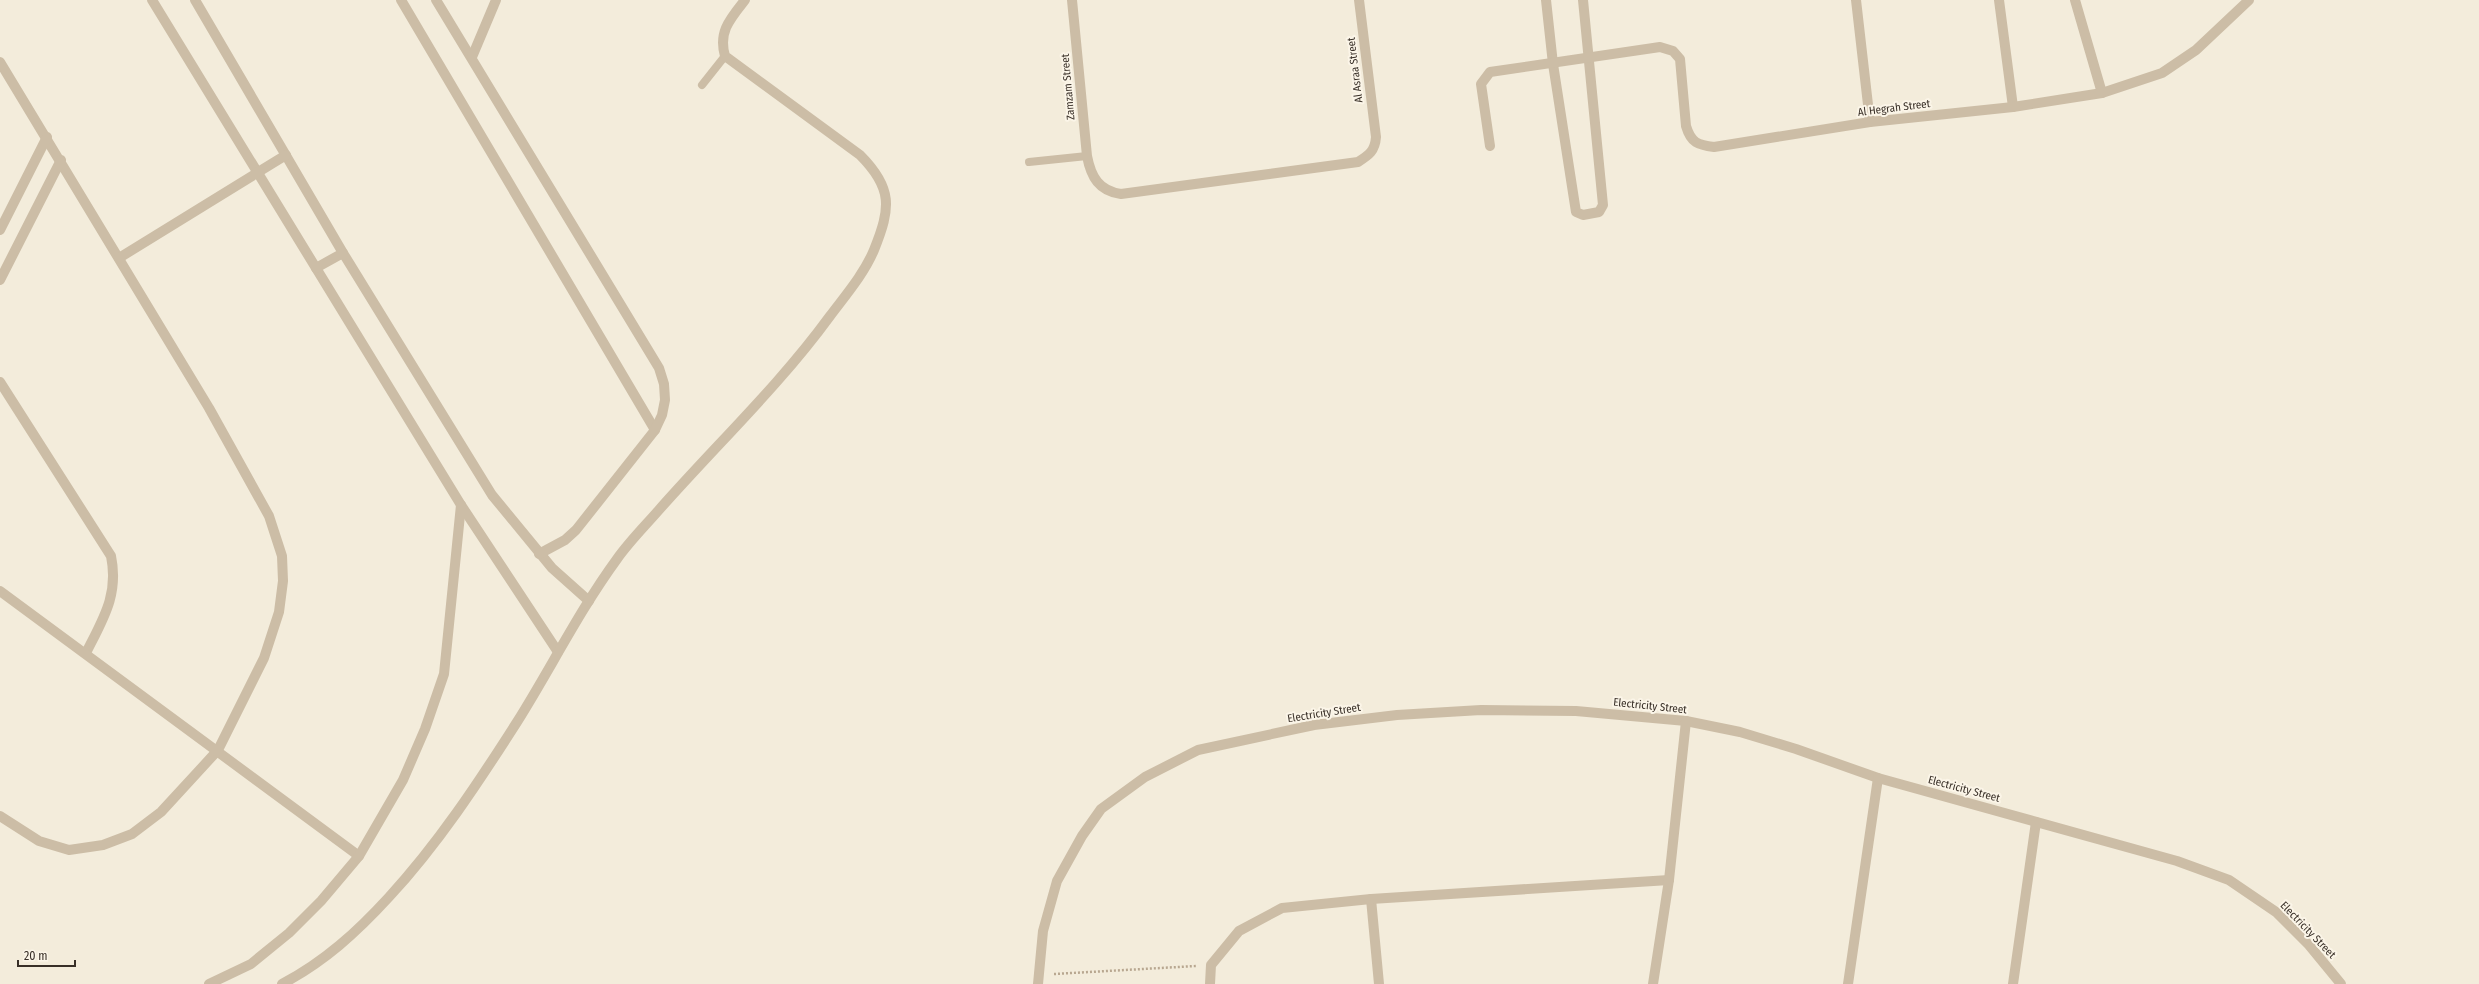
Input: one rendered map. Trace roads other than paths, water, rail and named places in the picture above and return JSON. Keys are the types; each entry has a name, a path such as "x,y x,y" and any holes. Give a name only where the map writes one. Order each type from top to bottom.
{"street":[{"path":"152,0 462,505 558,652"},
{"path":"195,0 343,253 492,494 539,554 589,601"},
{"path":"401,0 655,430"},
{"path":"436,0 660,368 664,384 665,400 662,416 655,430 576,530 559,544 539,554"},
{"path":"472,57 496,0"},
{"path":"282,984 319,962 344,942 406,879 440,836 517,722 589,601 617,558 673,494 784,373 816,334 872,253 883,224 886,202 883,184 875,170 860,155 725,56 723,47 723,31 745,0"},
{"name":"Zamzam Street","path":"1072,0 1087,156 1090,172"},
{"name":"Al Asraa Street","path":"1090,172 1099,186 1109,192 1121,194 1358,162 1372,152 1376,137 1359,0"},
{"path":"1546,0 1553,64 1576,212 1583,215 1599,212 1603,205 1583,0"},
{"path":"1856,0 1870,122"},
{"path":"1999,0 2013,107"},
{"path":"2075,0 2102,93"},
{"name":"Al Hegrah Street","path":"1490,146 1481,84 1490,72 1553,64 1589,56 1660,47 1673,51 1680,59 1686,126 1689,137 1701,146 1714,146 1870,122 2013,107 2102,93 2162,72 2196,50 2249,0"},
{"path":"0,62 61,160 210,408 265,509 282,556 283,581 279,612 267,650 218,750 161,812 132,834 103,845 69,850 39,841 0,816"},
{"path":"0,230 47,137"},
{"path":"119,258 286,155"},
{"path":"0,280 61,160"},
{"path":"316,268 343,253"},
{"path":"0,382 111,556 114,589 109,606 86,653"},
{"path":"209,984 251,964 289,933 359,856 403,780 425,729 444,674 462,505"},
{"path":"0,590 218,750 359,856"},
{"name":"Electricity Street","path":"1037,979 1043,931 1057,881 1082,836 1101,809 1145,776 1198,750 1314,726 1397,715 1481,710 1576,711 1686,721 1740,732 1789,747 1878,778 2177,861 2229,880 2276,912 2308,945 2341,984"},
{"path":"1653,984 1669,880 1686,721"},
{"path":"1848,984 1878,778"},
{"path":"2013,984 2036,822"},
{"path":"1210,984 1211,965 1239,931 1282,908 1371,898 1669,880"},
{"path":"1371,898 1379,984"}],"lane":[{"path":"702,85 725,56"},
{"path":"1029,162 1087,156"}]}
